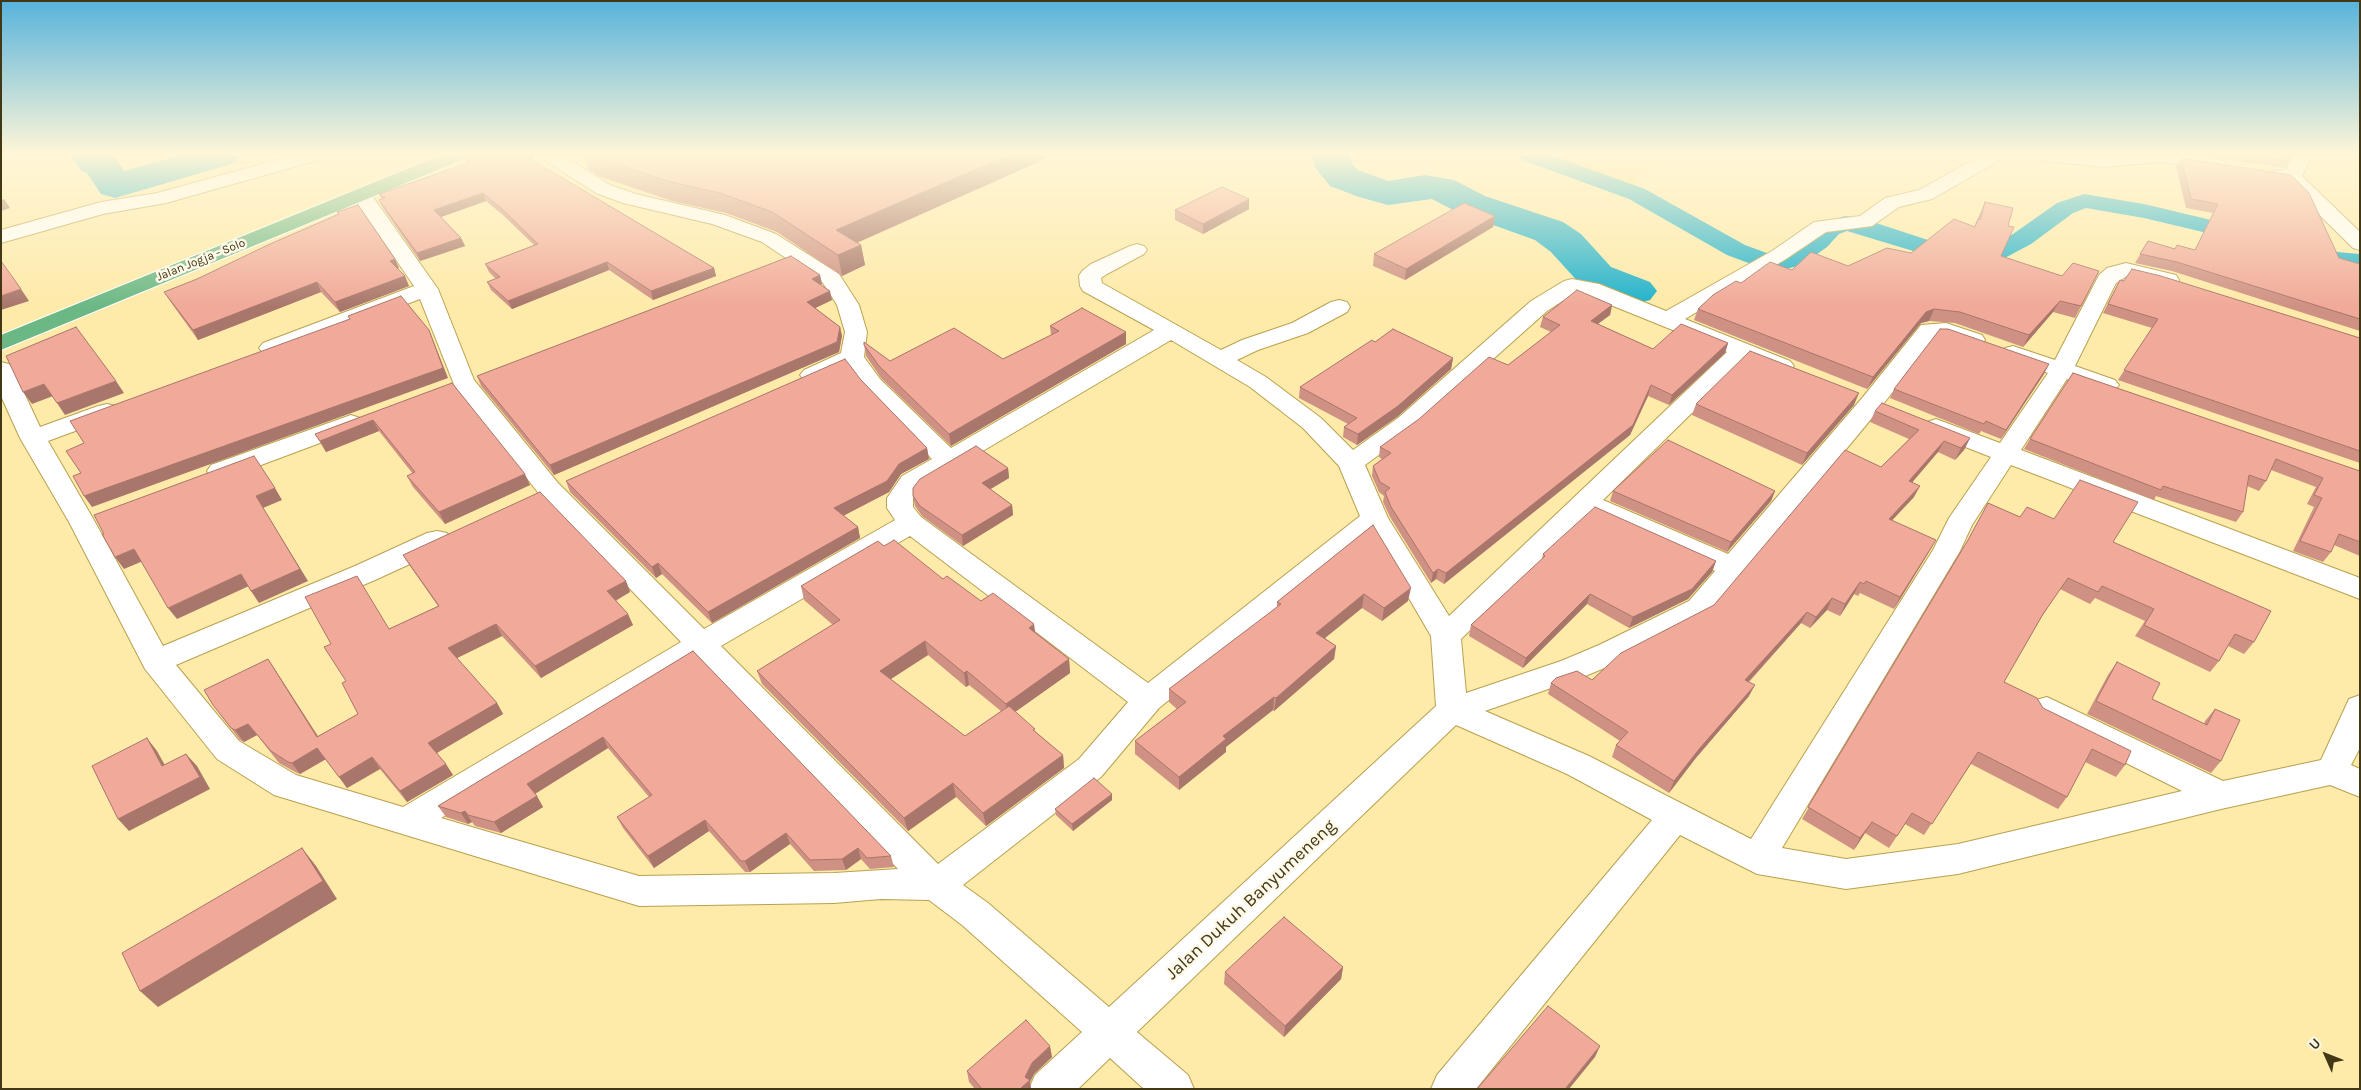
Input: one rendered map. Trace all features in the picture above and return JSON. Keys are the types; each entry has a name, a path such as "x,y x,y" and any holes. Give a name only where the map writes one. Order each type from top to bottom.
{"highway":[{"name":"Jalan Jogja - Solo","path":"1,324 285,206"},
{"name":"Jalan Jogja - Solo","path":"1,343 332,206"}],"street":[{"path":"1,237 101,208 115,206"},
{"path":"369,206 427,289 463,382 540,493 701,644 936,885 975,914 1174,1089"},
{"path":"657,206 718,219 769,238 831,279 848,305 856,332 852,357 872,384 948,460"},
{"path":"1669,319 1779,255 1821,226 1865,222 1887,206"},
{"path":"2321,206 2360,244"},
{"path":"1137,250 1099,269 1090,276 1091,286 1220,358 1258,382 1312,423 1351,463 1354,476 1375,518 1446,636 1452,710"},
{"path":"767,266 795,255"},
{"path":"1756,859 1946,551 1959,524 2062,369 2108,280 2116,273 2126,269 2190,287"},
{"path":"1351,463 1407,423 1486,355 1539,306 1559,292 1572,286 1592,289 1802,375"},
{"path":"253,355 427,289"},
{"path":"1220,358 1291,331 1339,307"},
{"path":"1148,700 911,524 900,508 900,498 911,482 1171,330"},
{"path":"1452,710 1572,669 1658,630 1699,608 1881,406 1929,330 1946,330 2127,392"},
{"path":"1446,636 1742,351"},
{"path":"790,384 852,357"},
{"path":"1,369 33,438 92,518 156,661 228,750 286,786 639,891 834,888 881,884 936,885 1090,768 1148,700 1375,518"},
{"path":"1846,392 1881,406"},
{"path":"33,438 125,404"},
{"path":"203,477 370,416"},
{"path":"1916,420 2360,589"},
{"path":"540,493 576,478"},
{"path":"1585,502 1734,568"},
{"path":"406,822 701,644 911,524"},
{"path":"156,661 365,573 461,529"},
{"path":"1452,710 1578,765 1756,859 1846,874 1958,859 2222,795 2346,778 2346,743 2360,707"},
{"path":"2048,709 2222,795"},
{"name":"Jalan Dukuh Banyumeneng","path":"1049,1089 1452,710"},
{"path":"1451,1089 1676,816"}],"building":[{"path":"359,206 395,259 390,261 405,276 335,302 317,282 193,330 164,292 197,279 339,214 337,212"},
{"path":"383,206 446,206 434,210 461,238 417,253"},
{"path":"498,206 609,206 714,268 651,291 607,262 508,301 487,282 500,277 485,264 538,244"},
{"path":"755,206 892,206 836,230 861,245 838,255 772,212"},
{"path":"1183,206 1236,206 1203,224 1175,210"},
{"path":"1459,206 1471,206 1495,216 1406,269 1374,254"},
{"path":"1984,206 2013,208 2008,226 2014,227 2001,256 2062,276 2073,263 2099,271 2081,306 2060,301 2029,335 1960,312 1934,309 1926,312 1873,377 1698,309 1713,295 1736,281 1741,283 1770,262 1792,270 1811,252 1848,266 1887,248 1911,253 1954,219 1975,227 1978,219 1980,220"},
{"path":"2217,206 2315,206 2339,258 2360,264 2360,319 2177,262 2140,254 2148,241 2175,249 2177,245 2195,250"},
{"path":"791,256 820,275 812,279 830,291 807,302 840,327 837,342 550,465 477,376"},
{"path":"1,261 21,289 1,296"},
{"path":"2132,269 2161,276 2360,338 2360,451 2124,370 2158,319 2108,304 2120,280 2124,281"},
{"path":"1577,290 1612,305 1591,321 1653,349 1681,324 1728,343 1672,395 1651,385 1633,425 1446,573 1438,569 1433,573 1391,507 1385,492 1390,488 1380,482 1373,466 1391,453 1380,447 1419,419 1489,357 1508,365 1560,325 1543,317"},
{"path":"401,296 429,330 443,368 84,496 73,476 81,473 66,451 84,443 70,421 350,319 348,316"},
{"path":"1082,308 1126,332 949,434 879,366 864,345 864,342 890,361 954,328 1003,359 1059,331 1050,326"},
{"path":"76,327 116,381 57,403 44,384 23,392 6,356"},
{"path":"1393,329 1453,358 1398,406 1358,434 1344,427 1357,418 1300,387 1372,340 1375,342"},
{"path":"1940,329 1948,329 2049,364 2006,430 1986,421 1984,424 1894,389"},
{"path":"1750,351 1859,393 1807,453 1696,404"},
{"path":"845,359 861,380 927,448 899,464 887,481 834,508 858,527 708,612 658,563 652,567 566,481"},
{"path":"2073,373 2360,471 2360,542 2339,534 2331,552 2300,541 2322,498 2314,495 2323,478 2276,459 2266,481 2249,475 2243,512 2163,486 2161,490 2030,439"},
{"path":"452,383 525,474 439,512 407,476 415,472 373,420 320,441 315,434"},
{"path":"1882,403 1970,438 1961,448 1944,441 1909,481 1920,486 1889,519 1936,540 1900,597 1866,581 1864,584 1860,582 1845,604 1832,598 1816,617 1807,612 1745,680 1755,685 1674,781 1616,745 1628,732 1551,683 1556,678 1577,671 1592,680 1621,653 1714,605 1845,450 1881,467 1919,430 1875,411"},
{"path":"1668,440 1775,491 1731,542 1613,491"},
{"path":"976,446 1008,468 982,483 1012,505 962,535 920,506 913,496 913,488 920,479"},
{"path":"254,456 275,488 256,496 300,569 251,591 241,574 168,608 134,549 115,557 94,515"},
{"path":"2080,480 2138,502 2113,542 2271,611 2254,642 2235,634 2219,661 2144,625 2154,609 2102,586 2098,592 2068,578 2043,614 2004,682 2037,698 2043,708 2131,751 2125,765 2092,749 2067,797 1978,752 1932,824 1912,813 1897,836 1872,822 1860,838 1808,807 1968,540 1988,503 2020,517 2027,507 2054,519"},
{"path":"540,492 626,581 607,591 628,614 535,666 496,624 448,648 497,703 428,743 446,764 400,791 372,757 339,777 317,748 292,763 288,762 271,751 248,724 235,730 231,728 213,705 204,690 268,659 317,737 358,714 342,683 346,681 324,647 331,644 305,597 357,576 389,629 439,606 403,555"},
{"path":"1595,507 1716,561 1692,589 1633,617 1590,594 1526,658 1471,625 1545,556 1543,554"},
{"path":"1373,525 1411,588 1384,608 1364,594 1316,633 1336,646 1276,698 1274,697 1223,736 1226,739 1179,777 1135,741 1186,702 1169,689 1281,604 1277,602"},
{"path":"894,540 943,579 947,576 981,601 993,593 1034,624 1029,628 1069,659 1006,704 967,671 964,673 925,641 880,671 965,736 1009,706 1035,729 1033,730 1063,755 983,813 953,783 904,818 757,671 840,620 801,586 878,541 884,546"},
{"path":"693,651 891,856 867,858 858,848 842,859 810,860 786,833 745,861 741,861 705,820 648,856 617,817 652,795 603,737 527,784 537,796 494,822 468,815 465,811 461,813 438,806"},
{"path":"2117,662 2160,683 2152,699 2207,725 2215,709 2240,720 2221,761 2096,701"},
{"path":"147,738 162,766 186,754 200,777 118,819 92,766"},
{"path":"1094,778 1112,794 1072,824 1055,809"},
{"path":"302,848 323,881 140,991 122,953"},
{"path":"1284,917 1343,967 1285,1026 1225,972"},
{"path":"1548,1006 1600,1046 1565,1089 1477,1089"},
{"path":"1026,1020 1050,1046 1032,1063 1025,1077 1030,1080 1020,1089 982,1089 967,1071"}],"waterway":[{"path":"1476,206 1549,231 1566,243 1596,276 1635,291"},
{"path":"1658,206 1736,250 1773,264 1785,262 1801,254 1818,242 1830,229 1845,223 1859,225 1933,250 1979,256 1992,255 2022,239 2071,206"},
{"path":"2113,206 2144,211 2249,236"},
{"path":"2303,250 2336,259 2360,262"}]}
